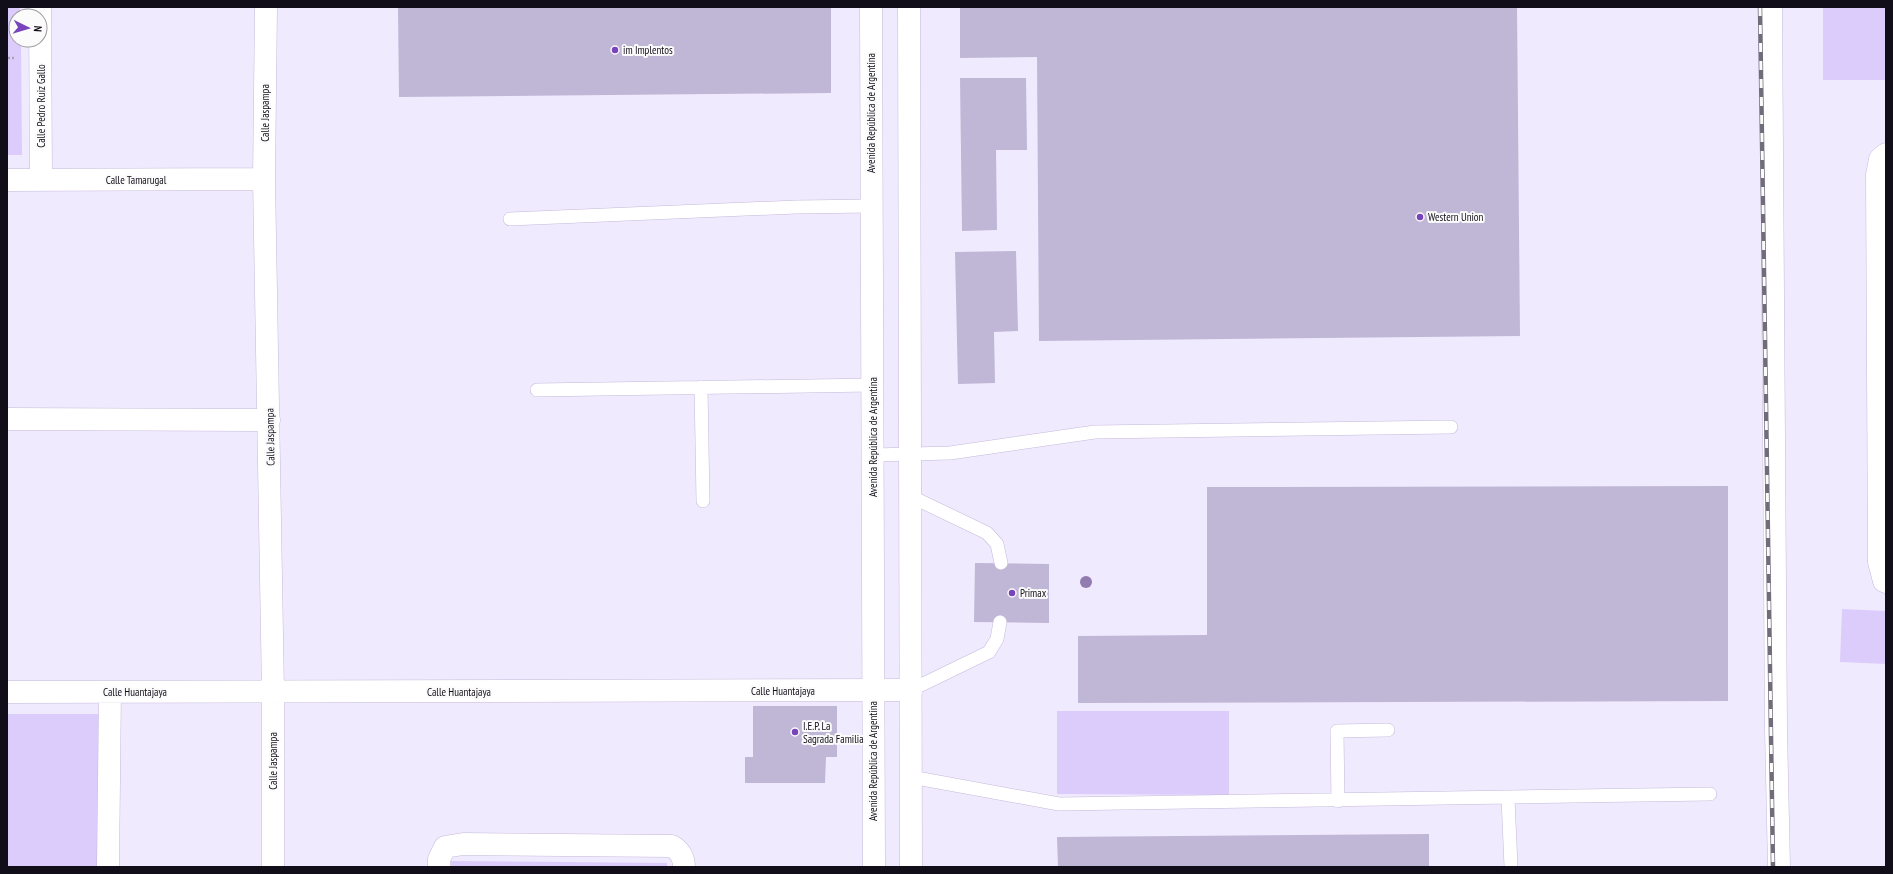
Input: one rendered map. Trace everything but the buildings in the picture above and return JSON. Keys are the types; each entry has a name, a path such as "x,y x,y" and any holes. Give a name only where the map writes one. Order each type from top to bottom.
{"street":[{"name":"Calle Pedro Ruiz Gallo","path":"40,7 41,180"},
{"name":"Calle Jaspampa","path":"266,7 264,179 273,692 273,867"},
{"name":"Avenida República de Argentina","path":"871,7 874,867"},
{"path":"909,7 911,867"},
{"path":"1771,7 1776,730 1779,867"},
{"path":"1883,156 1877,175 1879,554 1885,581"},
{"name":"Calle Tamarugal","path":"7,180 264,179"},
{"path":"7,419 269,420"},
{"name":"Calle Huantajaya","path":"7,692 910,690"},
{"path":"108,867 110,692"},
{"path":"439,867 439,858 445,847 463,844 672,846 680,851 684,867"}],"lane":[{"path":"510,219 796,207 872,206"},
{"path":"536,390 872,385"},
{"path":"701,387 703,501"},
{"path":"873,455 950,453 1095,432 1452,428"},
{"path":"910,496 987,533 998,544 1001,563"},
{"path":"910,690 989,652 997,639 1000,622"},
{"path":"1338,801 1337,730 1388,730"},
{"path":"911,777 1059,804 1338,801 1710,794"},
{"path":"1508,798 1511,867"}],"shaded area":[{"path":"7,7 20,7 8,8 8,48 21,48 22,155 7,155"},
{"path":"1823,7 1886,7 1886,80 1823,80"},
{"path":"1842,609 1886,611 1886,664 1840,662"},
{"path":"1057,711 1229,711 1229,795 1057,794"},
{"path":"7,714 100,714 98,867 7,867"},
{"path":"451,861 667,863 667,867 451,867"}],"railway":[{"path":"1760,7 1773,867"}],"place":[{"name":"im Implentos","path":"615,50"},
{"name":"Western Union","path":"1420,217"},
{"name":"Primax","path":"1012,593"},
{"name":"I.E.P. La Sagrada Familia","path":"795,732"}]}
